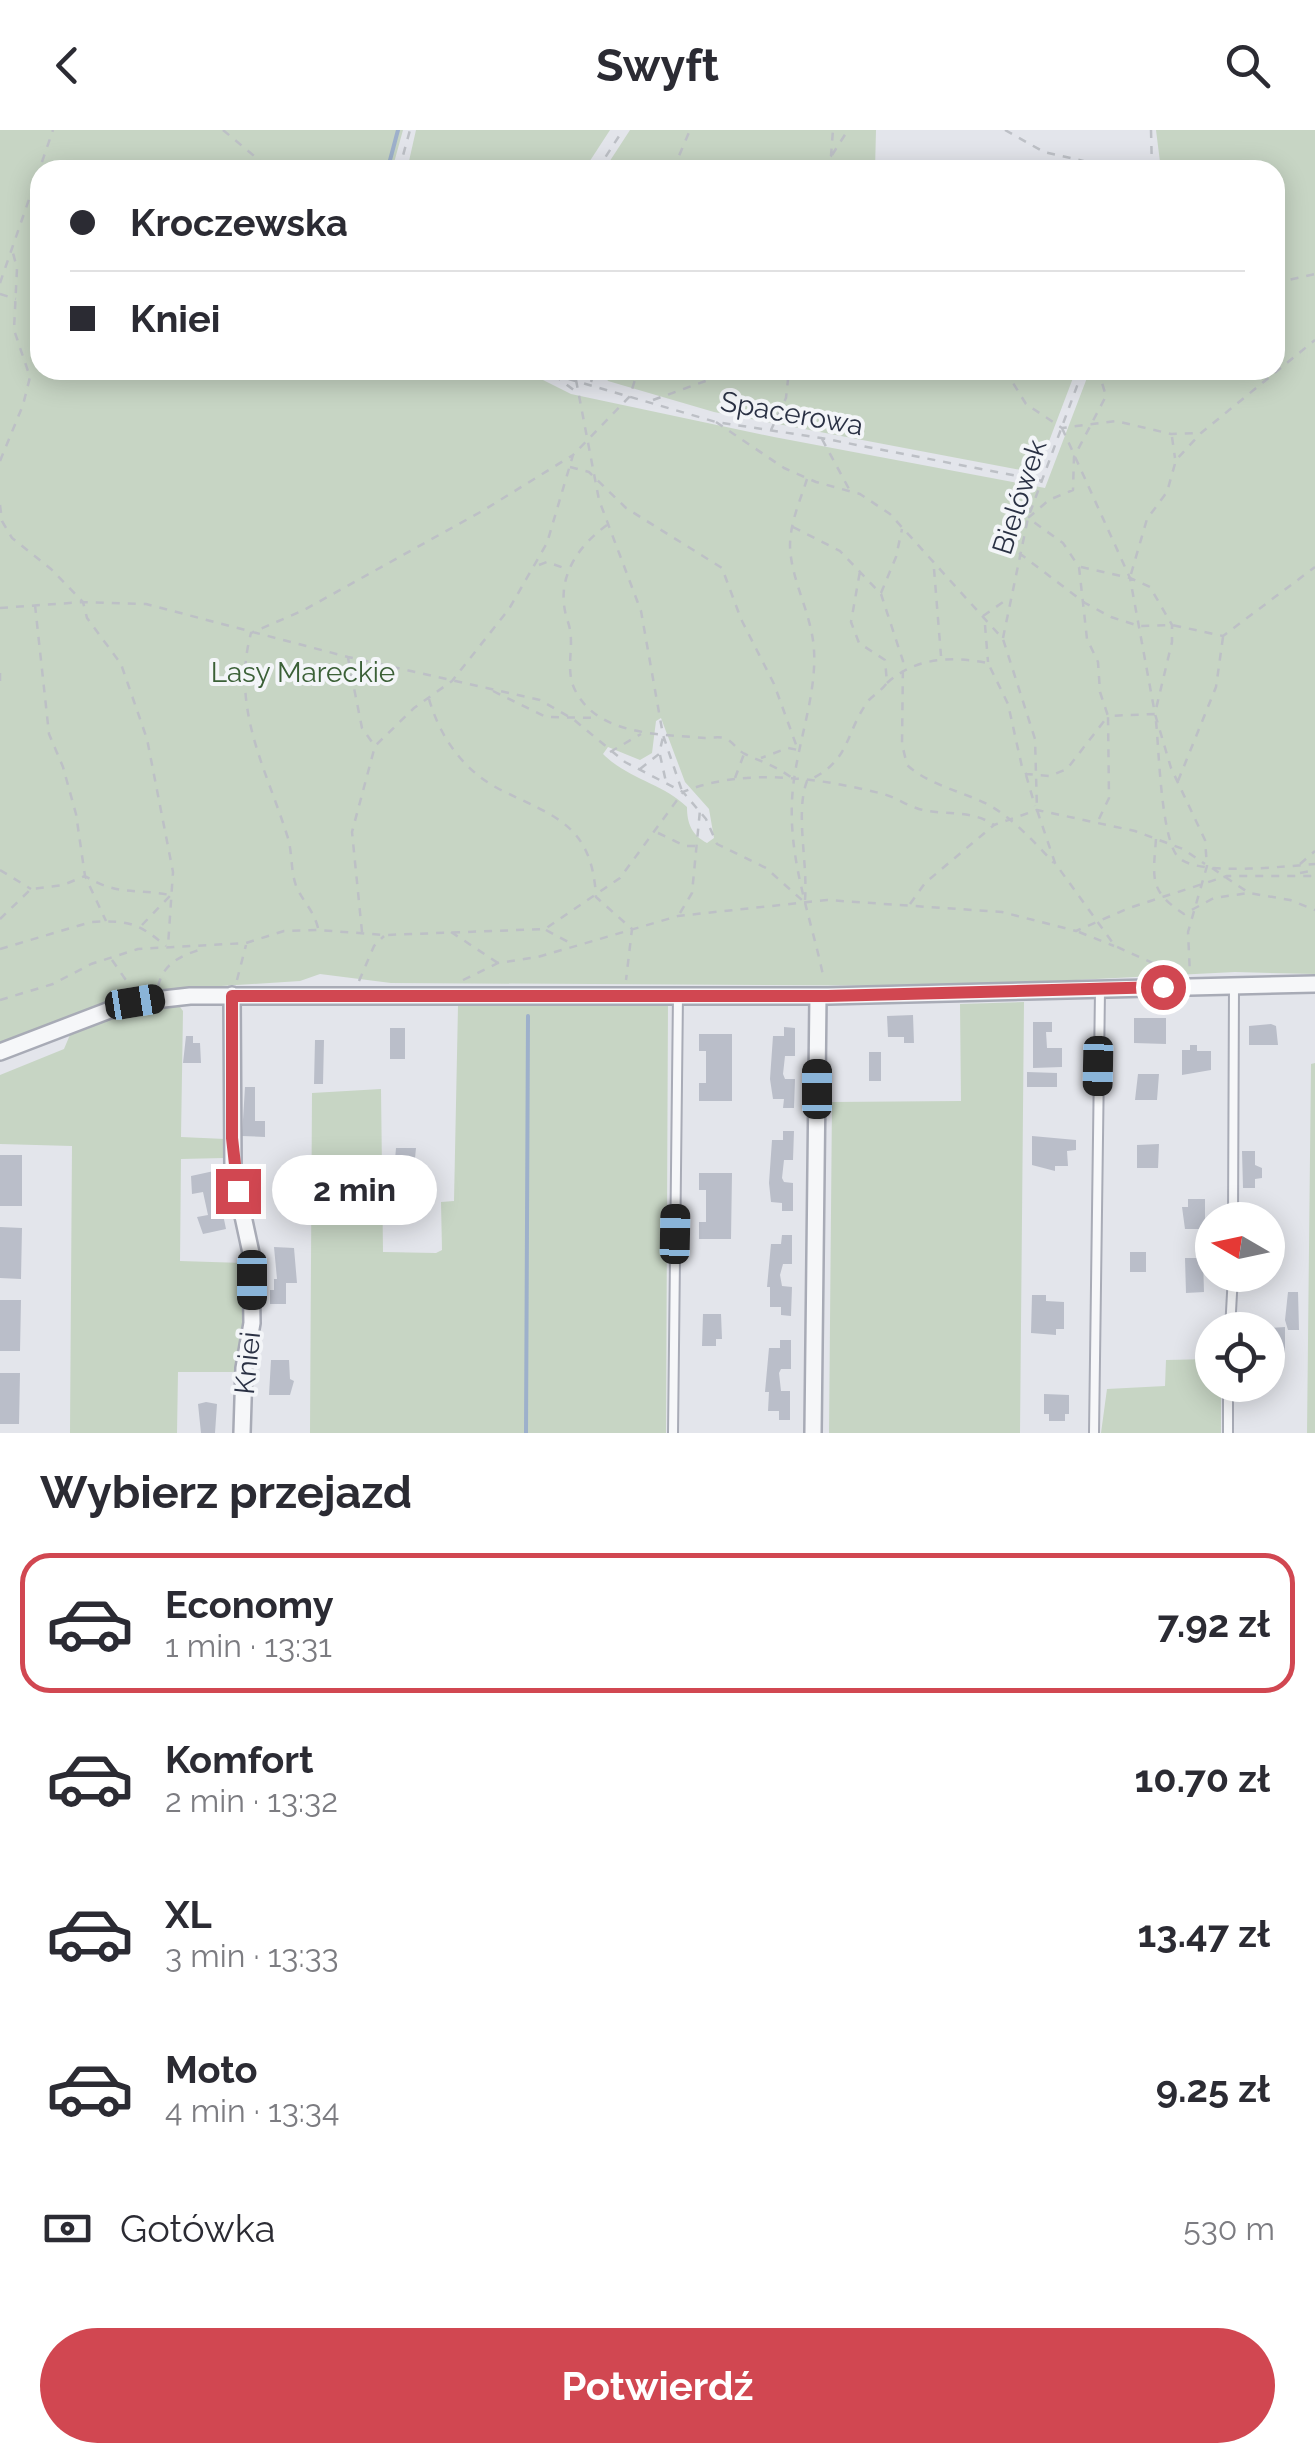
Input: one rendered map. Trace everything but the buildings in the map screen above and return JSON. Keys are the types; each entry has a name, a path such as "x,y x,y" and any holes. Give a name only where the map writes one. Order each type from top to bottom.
{"street":[{"path":"0,1052 135,1002 158,998 823,996 1315,984"},
{"name":"Kniei","path":"232,996 234,1170 252,1252 252,1323 244,1368 242,1433"},
{"path":"813,1433 823,996"}],"lane":[{"path":"1233,1202 1234,984"},
{"path":"1094,1433 1100,990"},
{"path":"673,1433 678,994"},
{"path":"1228,1402 1228,1433"}],"path":[{"path":"43,160 53,130"},
{"path":"224,130 259,160"},
{"path":"402,160 410,130"},
{"path":"603,160 623,130"},
{"path":"677,160 690,130"},
{"path":"831,156 833,130"},
{"path":"828,160 848,130"},
{"path":"1005,130 1044,152 1079,160"},
{"path":"1152,130 1152,160"},
{"path":"0,284 30,201"},
{"path":"0,461 30,377 14,330 17,281 13,253"},
{"path":"1285,282 1315,274"},
{"path":"4,276 17,281"},
{"path":"0,294 16,299"},
{"path":"1285,364 1315,340"},
{"path":"561,380 579,394"},
{"path":"576,380 607,526 630,574 641,611 663,735 682,792"},
{"name":"Spacerowa","path":"582,380 716,422 1042,480"},
{"path":"251,634 304,610 484,510 572,455 630,396 635,380"},
{"path":"650,401 708,380"},
{"path":"770,430 786,398 788,380"},
{"path":"1012,380 1026,404 1062,428 1130,578 1155,714 1165,822 1181,860 1207,866 1315,867"},
{"name":"Bielówek","path":"1003,639 1028,518 1080,380"},
{"path":"1098,820 1109,798 1108,716 1100,692 1098,662 1087,639 1079,567 1063,543 1028,518 1049,500 1073,490 1074,457 1106,396 1101,380"},
{"path":"1130,578 1146,520 1167,492 1176,460 1200,433 1266,380"},
{"path":"716,422 784,468 850,489 902,526 934,567 1003,639 1028,706 1035,739 1037,810"},
{"path":"1062,428 1116,422 1171,434 1200,433"},
{"path":"1171,434 1176,460"},
{"path":"821,438 850,489"},
{"path":"362,934 352,832 374,746 452,681 509,609 541,554 572,455"},
{"path":"568,467 596,476 626,508 722,568 740,618 774,684 798,750"},
{"path":"807,478 792,526 790,549 809,612 814,650 794,778 794,856 823,996"},
{"path":"0,505 12,538 83,602 87,618 121,664 147,738 172,872 168,948"},
{"path":"600,718 574,688 569,672 572,649 566,615 566,569 587,540 607,526"},
{"path":"792,526 840,550 881,594 895,632 903,673 902,744 907,765 1006,818 1055,864 1096,926 1115,946"},
{"path":"881,594 896,557 902,526"},
{"path":"1019,553 1084,603 1139,626 1172,626 1223,636"},
{"path":"541,554 548,562 566,569"},
{"path":"536,566 548,562"},
{"path":"934,567 941,658"},
{"path":"1079,567 1130,578 1150,587 1172,626 1172,642 1155,714 1178,783 1205,840 1207,866 1198,885 1188,932 1191,986"},
{"path":"1178,783 1216,686 1223,636 1315,567"},
{"path":"860,571 852,622 859,644 886,660 887,683"},
{"path":"65,603 67,587"},
{"path":"980,617 1010,597"},
{"path":"0,608 83,602 146,604 251,634 540,700 573,720 610,752 682,792 700,809 717,844 777,876 804,902"},
{"path":"35,606 49,734 76,814 85,876 106,921"},
{"path":"985,622 988,664 1008,704 1055,864"},
{"path":"251,634 244,667 245,710 256,752 287,834 297,889 314,913 318,930"},
{"path":"348,657 362,728 374,746"},
{"path":"804,902 808,865 800,806 807,781 822,774 842,756 868,701 903,673 941,658 988,664"},
{"path":"0,673 0,681"},
{"path":"491,690 531,713 573,720 600,718 642,733 726,739 744,754 761,758 794,778"},
{"path":"428,698 436,724 454,753 478,775 572,826 594,875 596,897 632,928"},
{"path":"1026,774 1038,777 1066,769 1108,716 1155,714"},
{"path":"610,752 642,733"},
{"path":"663,735 659,754 666,782"},
{"path":"761,758 788,748 798,750"},
{"path":"639,770 659,754"},
{"path":"735,780 744,754"},
{"path":"545,929 620,878 682,792 735,780 794,778 887,795 919,809 978,816 994,826"},
{"path":"678,916 692,892 700,809"},
{"path":"910,904 925,883 994,826 1006,818 1037,810 1098,820 1173,845 1249,893"},
{"path":"665,819 666,834"},
{"path":"656,832 685,846 698,846"},
{"path":"1156,840 1154,879 1161,899 1184,914 1214,898 1249,893 1290,900 1315,910"},
{"path":"1299,865 1315,851"},
{"path":"1298,874 1315,867"},
{"path":"0,870 31,889"},
{"path":"85,876 109,890 135,889 171,895"},
{"path":"0,918 31,889 63,885 85,876"},
{"path":"1076,931 1096,926 1129,908 1226,876 1315,876"},
{"path":"142,925 171,895"},
{"path":"462,980 498,963 538,957 678,916 804,902 910,904 1002,912 1076,931 1115,946 1173,971 1191,986"},
{"path":"0,949 106,921 142,925 168,948"},
{"path":"627,994 626,965 632,928"},
{"path":"0,1000 53,984 138,949 246,943 284,932 385,934 545,929 574,945"},
{"path":"450,931 498,963"},
{"path":"353,996 374,946 385,934"},
{"path":"232,996 246,943"},
{"path":"158,998 162,972 178,957 208,947"},
{"path":"111,958 126,976 135,1002"}],"green space":[{"name":"Lasy Mareckie","path":"0,130 403,130 395,160 30,160 30,380 543,380 571,394 1045,488 1086,380 1285,380 1285,160 1160,160 1156,130 1315,130 1315,974 1235,972 956,986 391,983 320,974 300,981 129,992 0,1045","holes":["661,718 685,782 709,809 714,838 707,843 691,828 687,807 603,754 608,747 640,760 652,753 656,721"]},
{"path":"416,130 610,130 590,160 409,160"},
{"path":"630,130 876,130 875,160 610,160"},
{"path":"1072,380 1037,473 714,412 608,381"},
{"path":"668,1001 666,1433 310,1433 312,1093 381,1089 383,1252 436,1253 442,1250 441,1202 454,1201 458,1006 462,1002"},
{"path":"1024,1002 1020,1433 829,1433 832,1102 961,1101 960,1004"},
{"path":"177,1003 183,1011 181,1137 225,1139 224,1158 181,1159 180,1261 243,1263 243,1319 235,1372 178,1372 177,1433 70,1433 72,1146 0,1144 0,1075 64,1049 72,1030 119,1011"},
{"path":"1315,1063 1315,1433 1307,1433 1311,1064"},
{"path":"1195,1359 1195,1402 1221,1402 1221,1433 1101,1433 1107,1389 1165,1386 1166,1360"}],"waterway":[{"path":"390,160 398,130"},
{"path":"526,1433 528,1016"}],"route":[{"path":"238,1191 232,1138 232,996 828,996 1163,987"}]}
